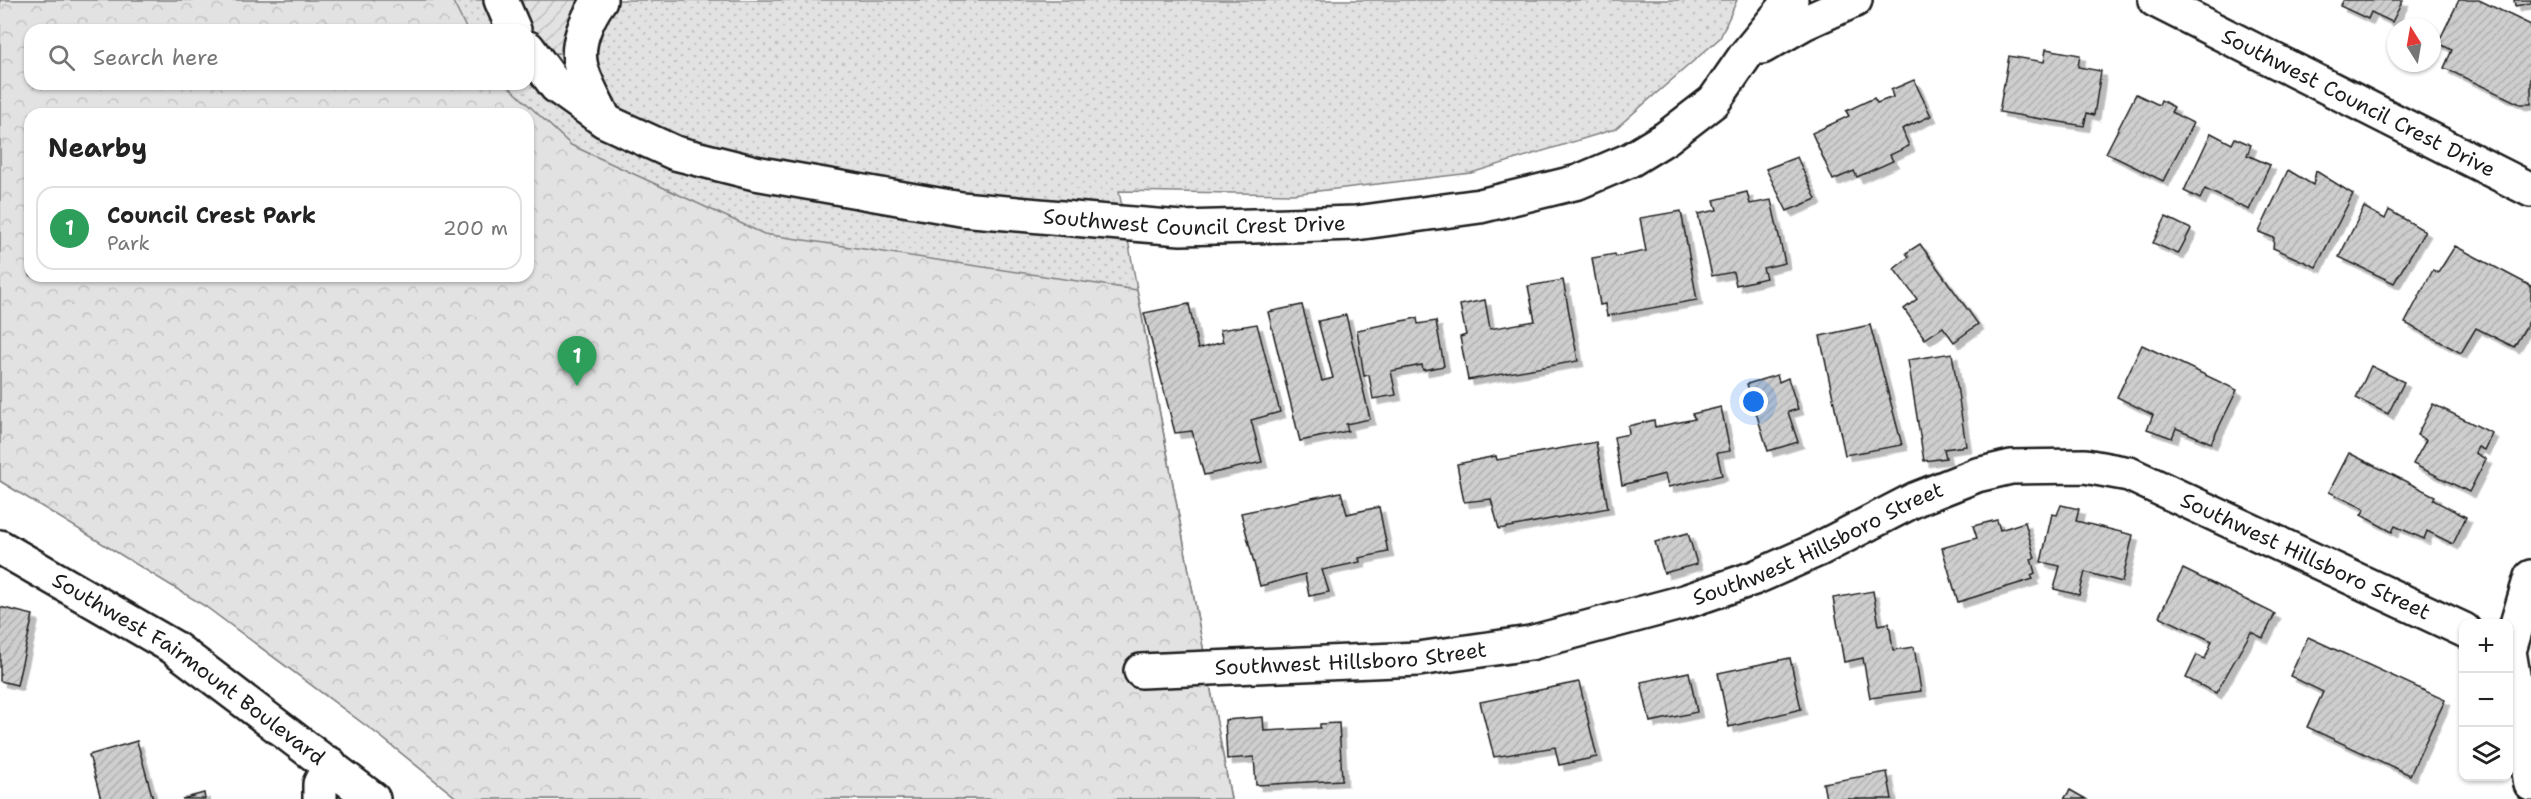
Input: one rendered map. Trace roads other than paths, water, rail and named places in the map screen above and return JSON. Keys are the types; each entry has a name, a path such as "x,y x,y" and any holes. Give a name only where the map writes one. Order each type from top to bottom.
{"street":[{"path":"501,0 511,24"},
{"path":"600,0 589,15 580,45 580,67 605,121"},
{"name":"Southwest Council Crest Drive","path":"1745,56 1761,0"},
{"name":"Southwest Council Crest Drive","path":"534,56 556,86 605,121 675,153 755,173 961,209 1181,228 1356,223 1480,206 1578,182 1630,160 1666,138 1714,101 1745,56 1791,0"},
{"name":"Southwest Council Crest Drive","path":"1745,56 1804,23 1855,0"},
{"name":"Southwest Council Crest Drive","path":"2155,0 2531,190"},
{"name":"Southwest Hillsboro Street","path":"1141,671 1418,659 1530,643 1684,602 1754,578 1817,550 1916,499 1977,475 2011,467 2085,466 2129,474 2459,628"},
{"name":"Southwest Fairmount Boulevard","path":"0,547 173,647 374,799"},
{"path":"2513,638 2531,577"},
{"path":"2513,673 2531,784"},
{"path":"320,799 320,784 330,764"}],"place":[{"name":"Council Crest Park","path":"577,386"}]}
